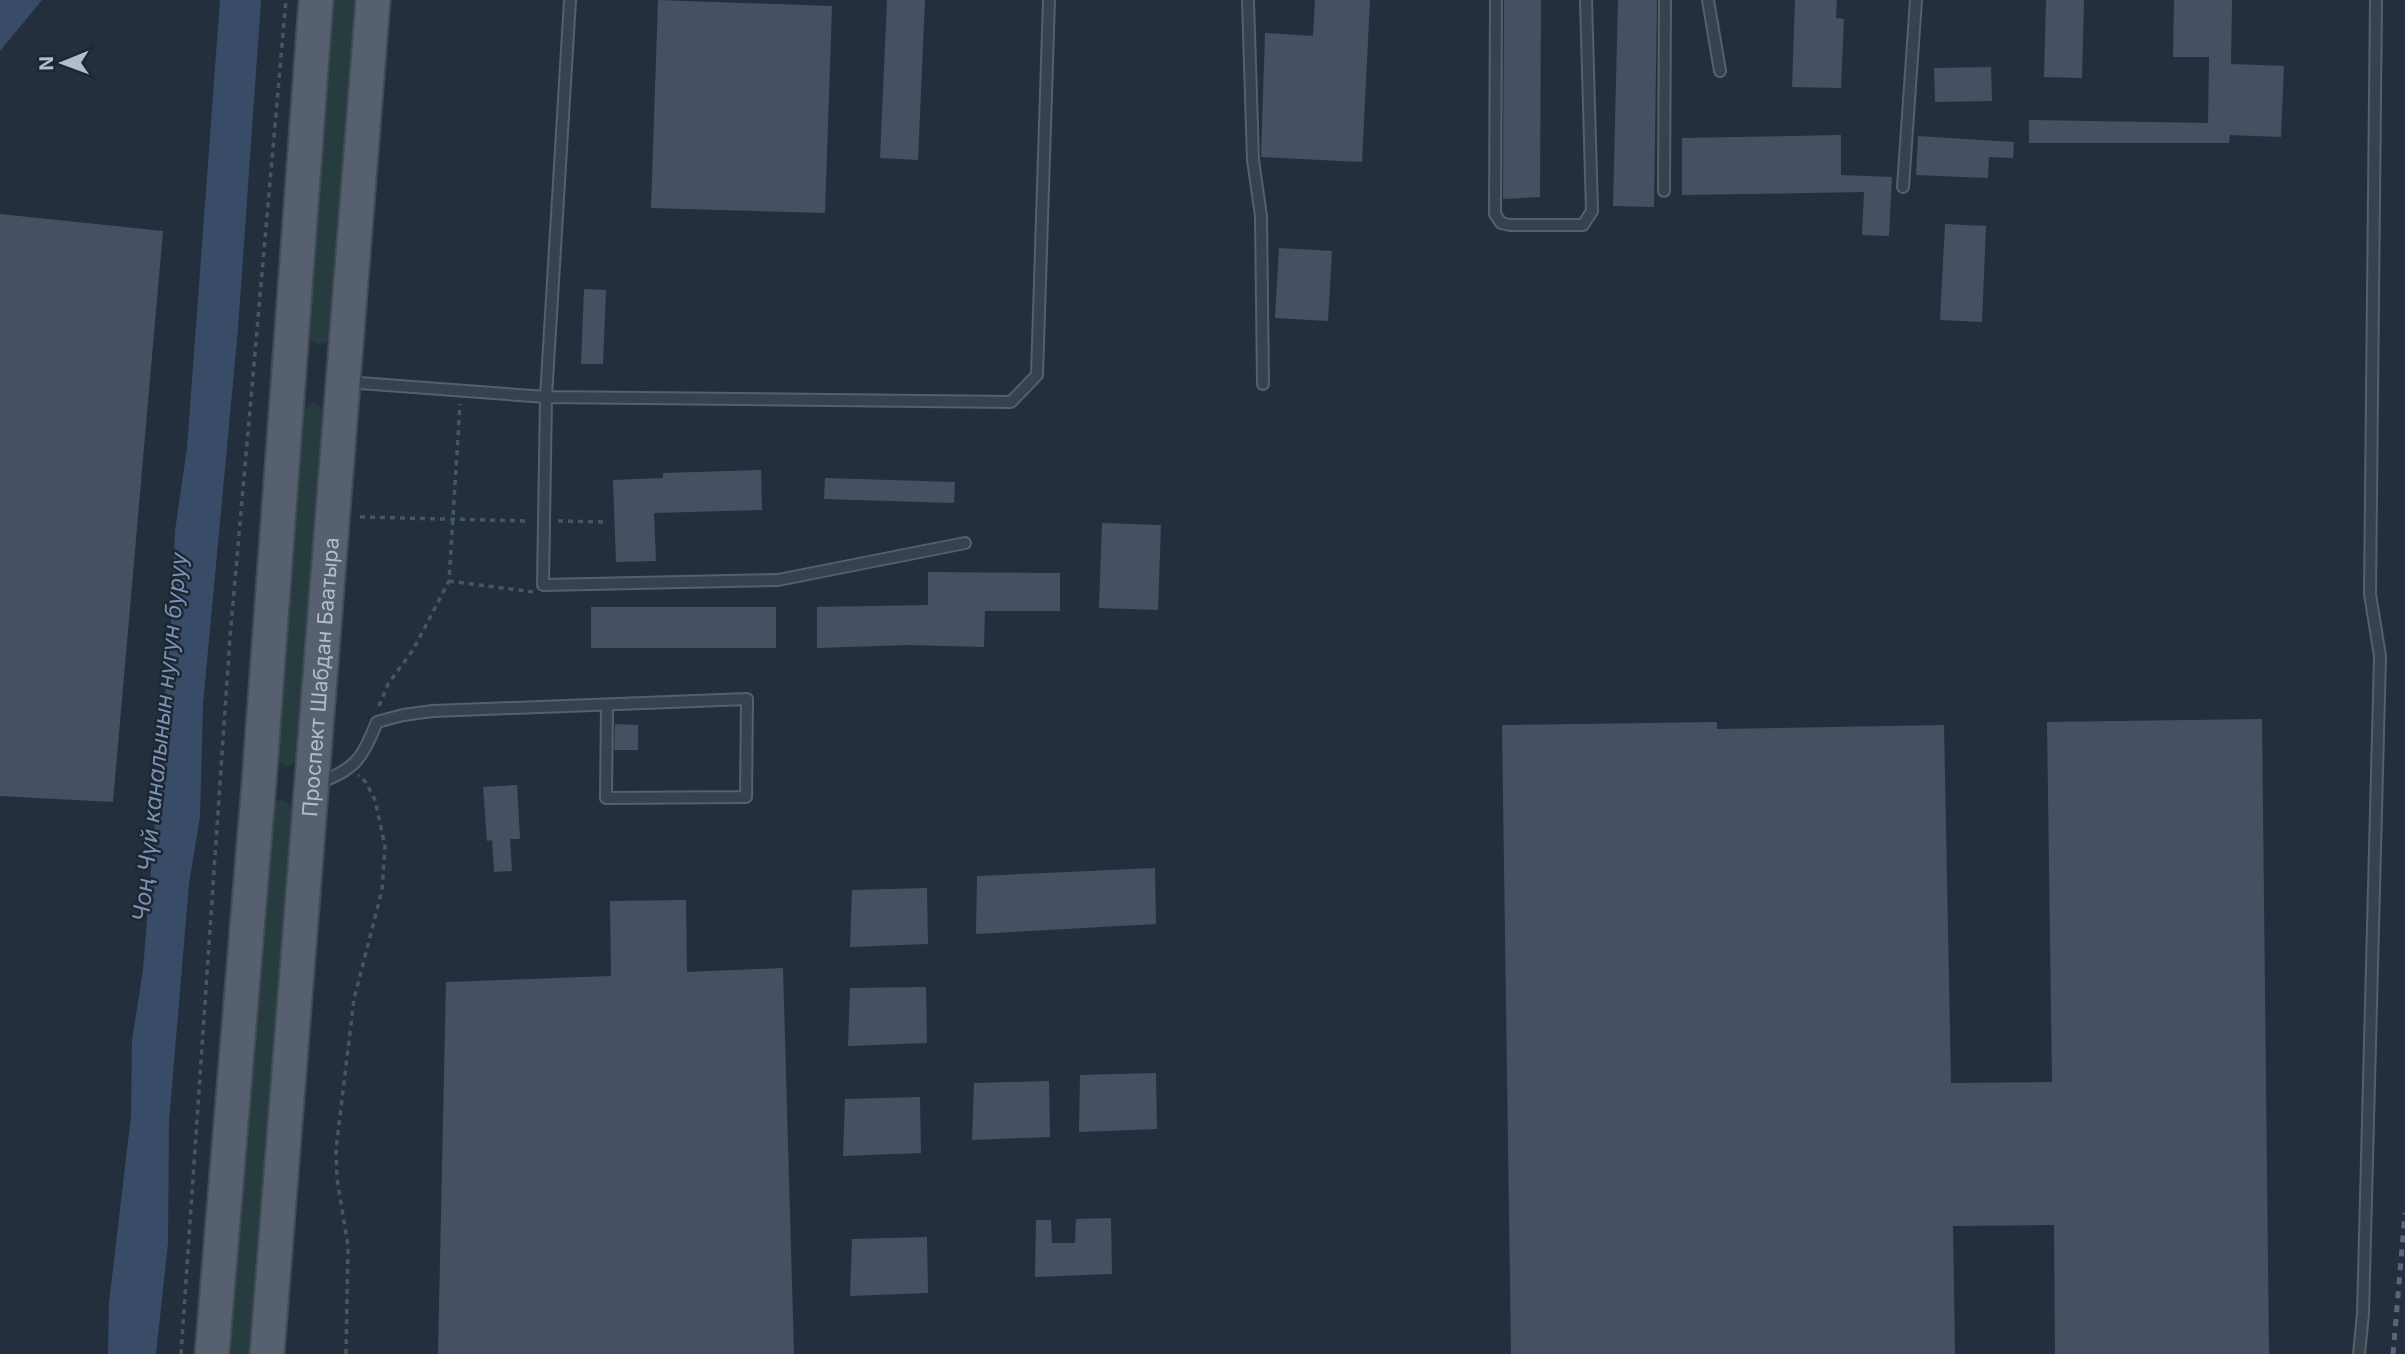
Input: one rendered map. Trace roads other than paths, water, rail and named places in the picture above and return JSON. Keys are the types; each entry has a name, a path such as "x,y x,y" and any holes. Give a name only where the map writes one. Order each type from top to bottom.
{"main road":[{"path":"212,1354 259,783 316,0"},
{"name":"Проспект Шабдан Баатыра","path":"267,1354 373,0"},
{"path":"289,377 343,382"},
{"path":"259,783 310,786"}],"lane":[{"path":"570,0 546,397 543,585 778,580 965,543"},
{"path":"343,382 546,397 1010,402 1037,375 1049,0"},
{"path":"1248,0 1252,160 1261,216 1263,384"},
{"path":"1496,0 1495,214 1501,223 1510,225 1583,225 1589,220 1586,0"},
{"path":"1664,191 1665,0"},
{"path":"1708,0 1720,71"},
{"path":"1903,187 1916,0"},
{"path":"2358,1354 2363,1314 2379,656 2370,594 2376,0"},
{"path":"310,786 351,770 363,755 377,722 403,715 433,712 747,699 746,797 606,798 607,705"}],"water":[{"path":"0,0 42,0 0,51"},
{"path":"220,0 261,0 238,329 203,704 200,817 189,884 169,1122 168,1243 156,1354 108,1354 109,1303 131,1116 132,1040 143,970 172,608 175,531 187,448"}],"railway":[{"path":"2393,1354 2405,1213"}],"water label":[{"name":"Чоң Чүй каналынын нугун буруу","path":"160,737"}]}
